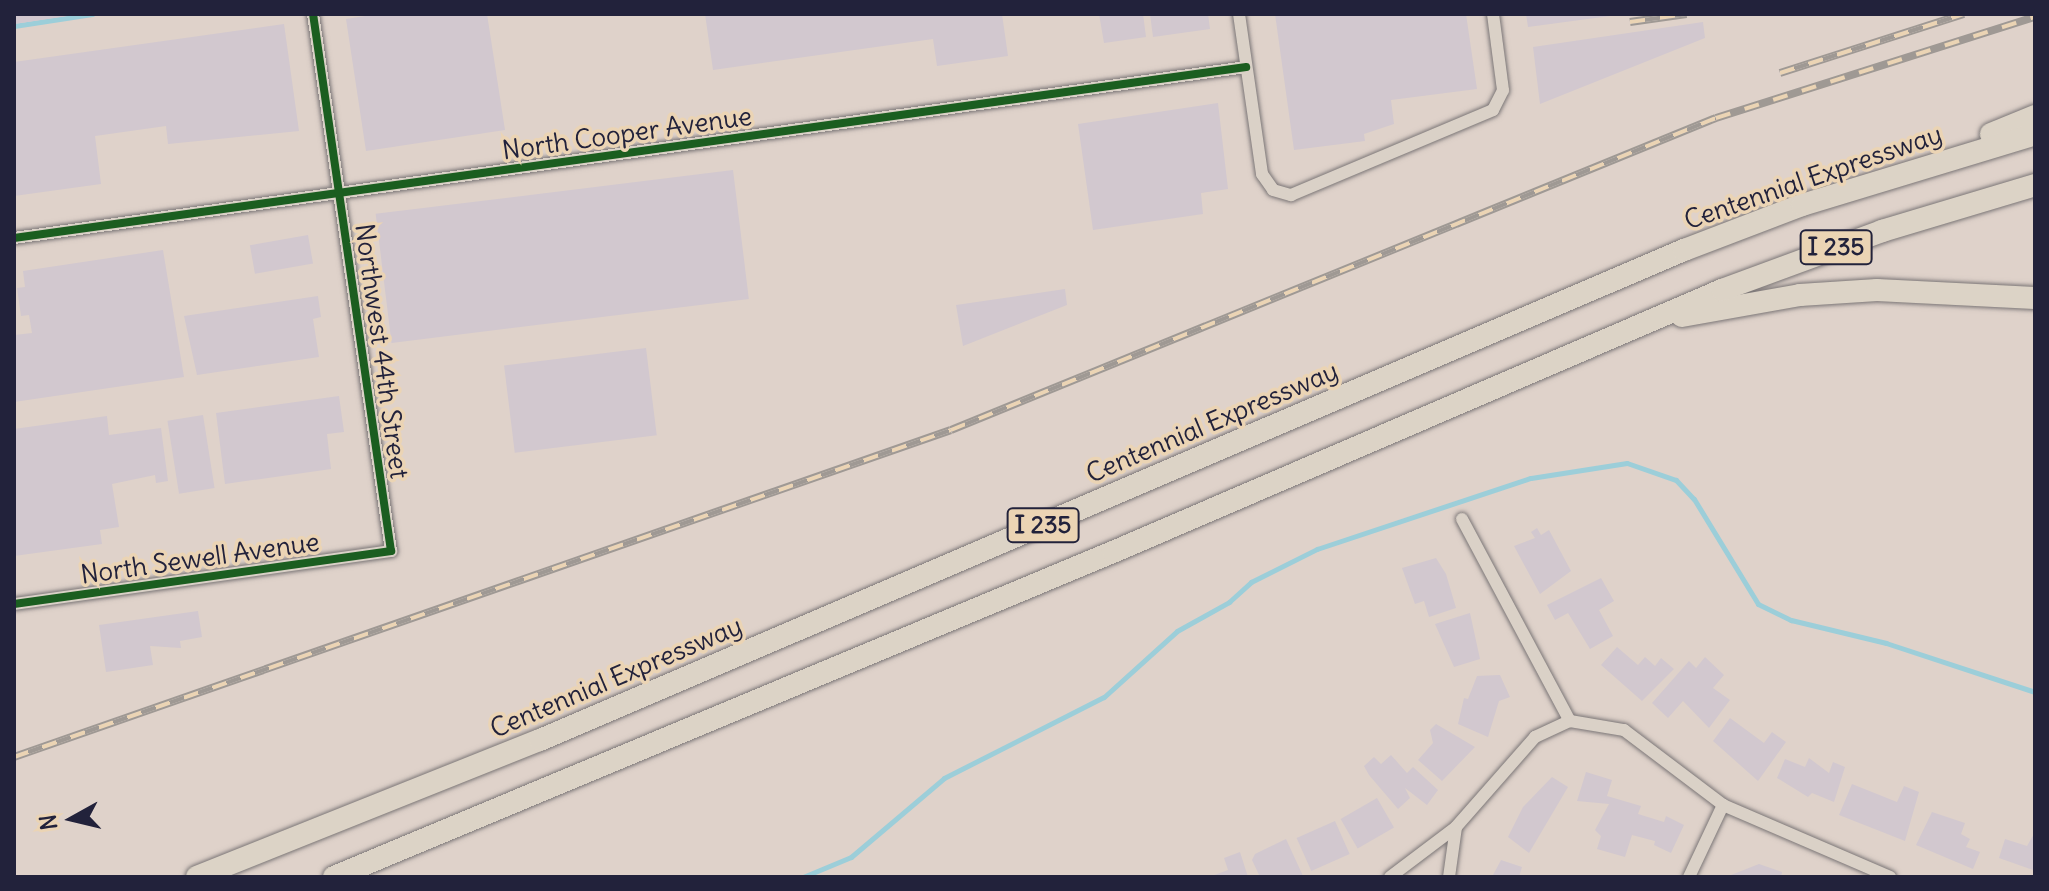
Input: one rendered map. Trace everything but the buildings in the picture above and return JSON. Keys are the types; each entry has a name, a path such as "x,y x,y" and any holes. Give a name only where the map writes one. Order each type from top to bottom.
{"highway":[{"path":"1891,176 2035,116"},
{"name":"Centennial Expressway","path":"197,877 540,740 1684,250 1891,176 2035,134"},
{"name":"I 235","path":"334,877 1113,552 1642,323 1854,240 2035,185"},
{"path":"1642,323 1800,295 1877,290 2035,298"},
{"path":"357,877 449,827"}],"street":[{"name":"Northwest 44th Street","path":"313,14 391,551"},
{"path":"1239,14 1262,174 1273,190 1291,195 1489,113 1500,100 1493,14"},
{"name":"North Cooper Avenue","path":"14,238 1246,67"},
{"path":"1462,519 1570,721"},
{"name":"North Sewell Avenue","path":"14,604 391,551"},
{"path":"1390,877 1456,827 1535,737 1570,721 1624,730 1723,805 1890,877"},
{"path":"1689,877 1723,805"},
{"path":"1449,877 1456,827"}],"waterway":[{"path":"14,26 92,14"},
{"path":"803,877 851,857 944,778 1104,697 1177,631 1229,602 1251,582 1317,549 1531,478 1627,463 1676,480 1694,499 1758,604 1791,620 1886,643 2035,692"}],"railway":[{"path":"1630,22 1686,14"},
{"path":"1780,73 1964,14"},
{"path":"14,757 951,430 1716,118 2035,17"}],"cycle path":[{"path":"14,604 391,551 313,14"},
{"path":"14,238 1246,67"}]}
